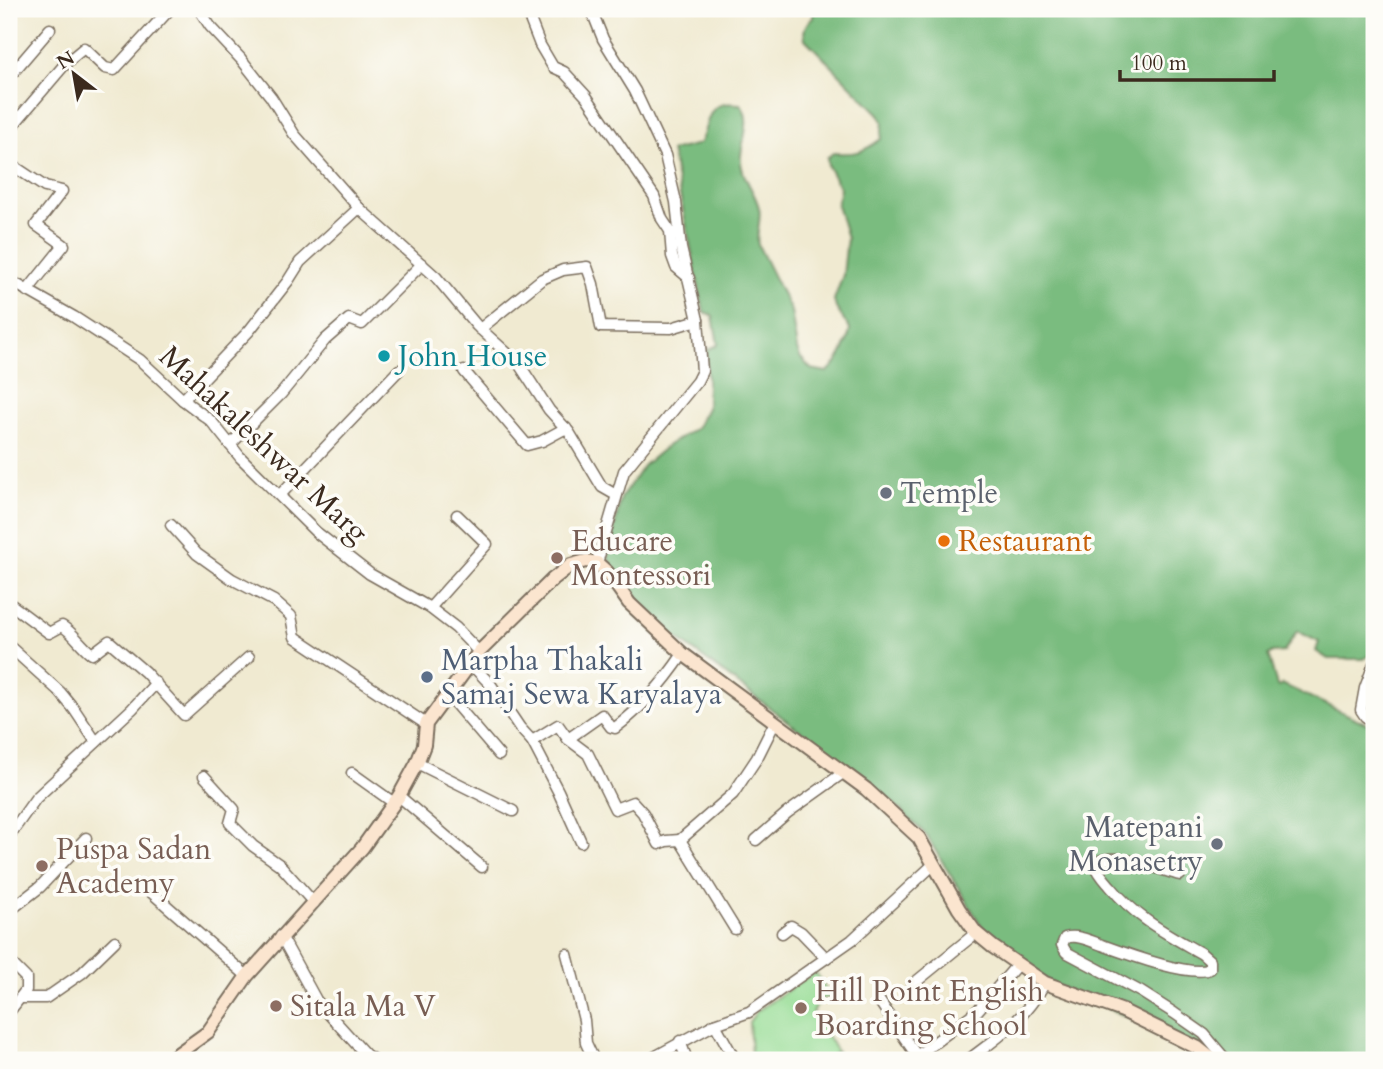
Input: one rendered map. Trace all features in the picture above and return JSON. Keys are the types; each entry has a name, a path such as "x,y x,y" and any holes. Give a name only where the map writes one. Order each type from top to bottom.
{"main road":[{"path":"169,1060 208,1032 247,976 362,848 396,799 417,762 424,745 426,724 479,652 553,579 571,565 586,561 597,562 629,603 683,654 866,789 919,838 959,909 976,933 1045,984 1124,1011 1198,1048 1213,1060"}],"street":[{"path":"9,130 66,63 84,48 105,68 114,70 170,9"},
{"path":"199,9 210,26 271,97 294,134 359,208 436,277 480,329 519,364 549,410 566,428 602,487 616,495"},
{"path":"526,9 540,46 553,67 564,72 586,96 654,196 670,232 676,267 690,278"},
{"path":"591,9 603,39 635,91 665,155 676,202 681,248 698,320 702,371 697,382 624,471 597,562"},
{"path":"9,77 50,29"},
{"path":"9,163 45,187 62,191 36,225 64,245 27,291"},
{"path":"183,400 249,331 300,262 359,208"},
{"path":"230,445 281,394 325,340 349,319 362,324 422,264"},
{"path":"480,329 542,279 563,270 587,267 601,327 671,328 698,320"},
{"name":"Mahakaleshwar Marg","path":"9,280 119,345 150,369 183,400 211,421 230,445 316,532 370,574 430,608 456,628 479,652"},
{"path":"280,495 399,370"},
{"path":"464,371 527,445 542,441 566,428"},
{"path":"430,608 487,544 457,515"},
{"path":"171,525 197,554 214,567 274,601 291,616 295,637 426,724"},
{"path":"9,603 49,633 62,626 92,654 109,641 156,683 184,715 249,657"},
{"path":"9,646 60,692 96,742"},
{"path":"568,739 602,715 611,727 615,728 639,709 683,654"},
{"path":"470,663 491,685 532,741 581,842"},
{"path":"1374,664 1365,688 1361,710 1364,716 1374,723"},
{"path":"9,836 36,798 132,709 156,683"},
{"path":"447,694 499,755"},
{"path":"532,741 558,725 568,739 588,754 615,809 633,802 643,813 659,844 680,840 733,794 757,758 775,722"},
{"path":"417,762 513,811"},
{"path":"352,773 396,799 482,867"},
{"path":"756,840 787,813 843,773"},
{"path":"204,776 234,808 230,823 253,846 280,864 314,903"},
{"path":"9,911 40,887 86,838"},
{"path":"680,840 735,929"},
{"path":"1180,875 1113,858 1101,859 1095,864 1098,872 1126,905 1140,917 1202,954 1210,961 1210,969 1202,972 1186,970 1076,937 1065,938 1062,945 1066,952 1141,992 1204,1034 1226,1060"},
{"path":"649,1060 715,1024 749,1012 852,940 934,864"},
{"path":"143,885 247,976"},
{"path":"782,933 791,926 801,932 825,958"},
{"path":"912,985 976,933"},
{"path":"281,936 316,1000 366,1055 374,1060"},
{"path":"20,998 49,996 82,974 115,942"},
{"path":"567,954 584,1020 586,1043 594,1060"},
{"path":"9,961 26,978 26,990 9,1012"},
{"path":"878,999 917,1056 978,1010 1017,965"},
{"path":"968,1060 1013,1027 1045,984"},
{"path":"715,1024 735,1060"},
{"path":"680,1041 687,1060"}],"green space":[{"path":"813,9 1374,9 1374,652 1364,659 1328,659 1316,651 1319,642 1297,631 1284,652 1268,655 1277,686 1282,684 1374,727 1374,1053 1366,1060 1224,1060 1049,982 990,940 926,835 884,794 653,620 629,595 608,558 621,498 644,465 668,445 696,428 707,408 707,350 718,345 713,316 704,312 671,151 699,144 713,109 719,105 740,104 746,116 741,163 759,208 758,245 791,311 800,357 811,369 827,372 845,347 850,329 836,308 834,300 843,275 847,238 837,205 840,188 828,166 827,158 833,153 859,152 874,144 881,139 883,122 879,114 805,39 806,25 813,18"},
{"name":"Hill Point English Boarding School","path":"815,972 831,997 821,999 813,1012 837,1052 825,1060 769,1060 751,1054 749,1022 757,1011"}],"place":[{"name":"John House","path":"384,356"},
{"name":"Temple","path":"886,493"},
{"name":"Restaurant","path":"944,541"},
{"name":"Educare Montessori","path":"557,558"},
{"name":"Marpha Thakali Samaj Sewa Karyalaya","path":"427,677"},
{"name":"Matepani Monasetry","path":"1217,844"},
{"name":"Puspa Sadan Academy","path":"42,866"},
{"name":"Sitala Ma V","path":"276,1006"},
{"name":"Hill Point English Boarding School","path":"801,1008"}]}
